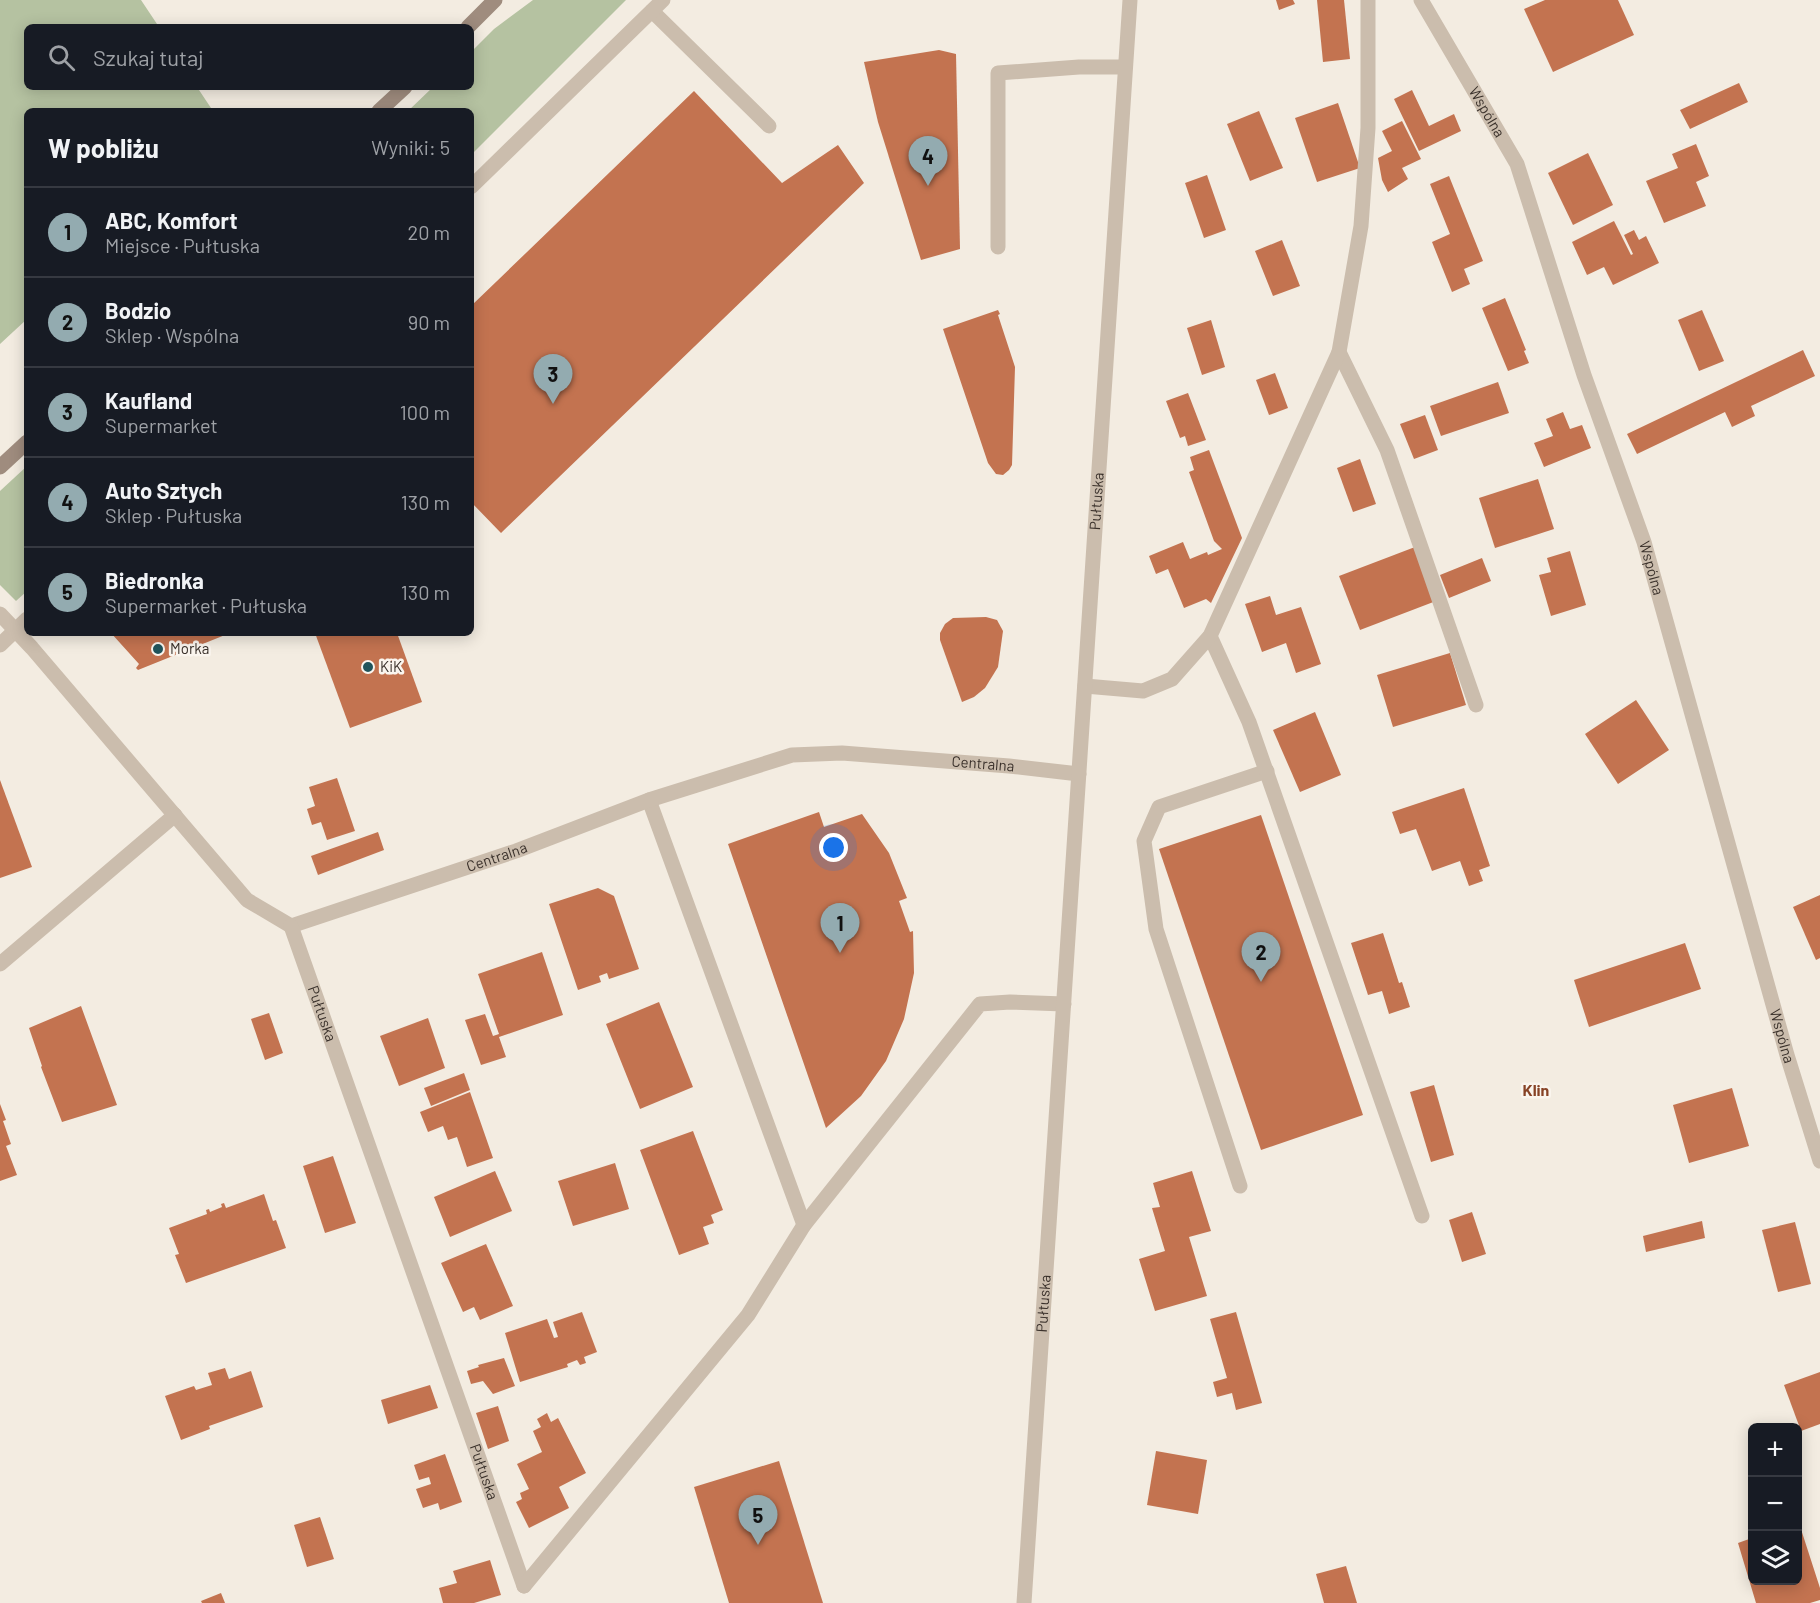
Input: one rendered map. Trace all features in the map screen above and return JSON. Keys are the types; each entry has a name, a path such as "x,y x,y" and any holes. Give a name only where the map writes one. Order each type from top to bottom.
{"main road":[{"path":"471,24 495,2"},
{"path":"382,108 402,90"},
{"path":"0,467 24,445"}],"street":[{"name":"Pułtuska","path":"1024,1603 1130,0"},
{"path":"1085,686 1143,691 1172,679 1210,636 1340,352 1362,215 1368,128 1368,0"},
{"name":"Wspólna","path":"1421,0 1517,164 1584,375 1644,542 1787,1055 1820,1161"},
{"path":"474,184 657,5 769,126"},
{"path":"998,247 998,73 1079,67 1125,67"},
{"path":"1340,352 1387,450 1476,705"},
{"path":"0,614 32,648 247,900 291,926"},
{"path":"0,645 24,622"},
{"path":"1210,636 1250,722 1422,1216"},
{"name":"Centralna","path":"291,926 516,851 649,800 792,755 842,753 1079,774"},
{"path":"1240,1186 1156,929 1144,841 1159,807 1266,771"},
{"path":"649,800 804,1225"},
{"path":"0,964 175,815"},
{"name":"Pułtuska","path":"291,926 524,1586 747,1315 804,1225 980,1004 1010,1002 1064,1004"}],"green space":[{"path":"0,0 141,0 157,24 24,24 24,90 199,90 211,108 24,108 24,322 0,344"},
{"path":"533,0 626,0 474,152 474,108 411,108 430,90 474,90 474,49 494,29"},
{"path":"24,469 24,594 16,601 0,585 0,491"}],"building":[{"path":"1276,0 1293,0 1295,4 1279,10"},
{"path":"1317,0 1344,0 1350,59 1323,62"},
{"path":"1545,0 1618,0 1634,35 1553,72 1524,9"},
{"path":"939,50 956,54 960,249 921,260 878,122 864,62"},
{"path":"1739,83 1748,102 1690,129 1680,110"},
{"path":"1412,90 1429,126 1454,114 1461,131 1419,151 1394,99"},
{"path":"694,91 782,183 838,145 864,183 501,533 474,505 474,303"},
{"path":"1338,103 1360,168 1317,182 1295,118"},
{"path":"1259,111 1283,168 1250,181 1227,124"},
{"path":"1402,121 1421,159 1402,168 1408,179 1388,192 1382,180 1378,158 1392,151 1382,131"},
{"path":"1696,144 1709,176 1696,182 1706,206 1664,223 1646,181 1678,168 1672,154"},
{"path":"1588,153 1613,205 1573,225 1548,173"},
{"path":"1207,175 1226,230 1204,238 1185,183"},
{"path":"1449,176 1483,261 1464,269 1470,284 1452,292 1432,242 1450,234 1430,184"},
{"path":"1614,221 1631,255 1633,254 1624,235 1634,230 1639,240 1646,236 1659,263 1613,285 1604,267 1587,275 1572,242"},
{"path":"1282,240 1300,286 1273,296 1255,251"},
{"path":"1505,298 1529,363 1508,371 1482,308"},
{"path":"998,310 1015,367 1012,465 1003,475 996,474 988,463 943,329"},
{"path":"1702,310 1724,361 1699,371 1678,320"},
{"path":"1211,320 1225,367 1202,375 1187,328"},
{"path":"1803,350 1815,376 1751,406 1755,416 1732,427 1725,412 1637,454 1627,434"},
{"path":"1275,373 1288,408 1269,415 1256,380"},
{"path":"1498,382 1509,413 1441,436 1430,406"},
{"path":"1188,393 1206,440 1188,446 1185,436 1180,438 1166,401"},
{"path":"1563,412 1570,429 1582,425 1591,448 1544,467 1534,443 1553,436 1546,419"},
{"path":"1425,415 1438,450 1414,459 1400,424"},
{"path":"1209,450 1242,538 1211,603 1206,599 1184,608 1168,569 1156,574 1149,556 1183,542 1190,559 1222,549 1214,541 1189,472 1194,470 1190,457"},
{"path":"1360,459 1376,504 1353,512 1337,468"},
{"path":"1538,479 1554,529 1495,548 1479,498"},
{"path":"1415,547 1436,601 1360,630 1339,576"},
{"path":"1570,551 1586,605 1551,616 1539,575 1551,572 1547,558"},
{"path":"1482,558 1491,581 1449,598 1440,575"},
{"path":"1270,596 1276,615 1301,607 1321,664 1296,673 1286,643 1262,652 1245,604"},
{"path":"986,617 997,620 1003,631 998,667 985,688 974,697 962,702 940,640 940,633 945,624 953,618"},
{"name":"Morka","path":"114,636 223,636 138,670 136,668 139,664"},
{"name":"KiK","path":"316,636 398,636 422,702 350,728"},
{"path":"1450,653 1466,705 1393,727 1377,675"},
{"path":"1636,700 1669,750 1618,784 1585,734"},
{"path":"1315,712 1341,775 1300,792 1273,730"},
{"path":"337,778 355,831 327,840 321,822 312,825 307,809 315,806 309,787"},
{"path":"0,780 32,867 0,878"},
{"path":"1464,788 1490,866 1479,870 1483,881 1469,886 1460,861 1432,871 1416,829 1400,834 1392,812"},
{"path":"819,812 824,827 862,814 889,853 907,898 899,901 910,932 913,931 914,973 904,1019 886,1061 861,1096 826,1128 728,844"},
{"path":"1261,815 1363,1115 1261,1150 1159,849"},
{"path":"378,832 384,850 318,875 311,856"},
{"path":"598,888 614,896 639,969 609,979 607,973 599,976 601,982 578,990 549,904"},
{"path":"1820,895 1820,958 1816,960 1793,907"},
{"path":"1383,933 1399,983 1402,982 1410,1007 1389,1014 1382,991 1368,995 1351,943"},
{"path":"1685,943 1701,989 1589,1027 1574,980"},
{"path":"542,952 563,1015 499,1037 506,1057 481,1065 465,1020 485,1014 493,1036 499,1034 478,974"},
{"path":"659,1002 693,1087 640,1109 606,1024"},
{"path":"81,1006 117,1105 62,1122 29,1028"},
{"path":"269,1013 283,1053 265,1060 251,1019"},
{"path":"428,1018 445,1068 399,1086 380,1036"},
{"path":"464,1073 470,1090 431,1106 424,1088"},
{"path":"1434,1085 1454,1155 1431,1162 1410,1092"},
{"path":"1732,1088 1749,1146 1689,1163 1673,1105"},
{"path":"470,1092 493,1158 467,1167 457,1137 448,1140 443,1126 428,1132 420,1112"},
{"path":"0,1104 11,1144 6,1146 17,1175 0,1181"},
{"path":"693,1131 723,1210 711,1215 714,1223 703,1227 709,1244 679,1255 640,1150"},
{"path":"333,1156 356,1223 325,1233 303,1166"},
{"path":"615,1163 629,1209 573,1226 558,1181"},
{"path":"495,1171 512,1211 450,1237 434,1197"},
{"path":"1192,1171 1211,1231 1189,1237 1207,1296 1155,1311 1139,1259 1165,1251 1152,1208 1160,1207 1153,1183"},
{"path":"264,1194 273,1221 276,1220 286,1248 186,1283 175,1255 179,1254 169,1228 207,1214 206,1210 209,1209 210,1212 222,1207 221,1204 224,1203 226,1208"},
{"path":"1472,1212 1486,1254 1462,1262 1449,1220"},
{"path":"1702,1221 1705,1238 1646,1252 1643,1236"},
{"path":"1795,1222 1811,1284 1778,1292 1762,1230"},
{"path":"486,1244 513,1306 480,1320 474,1307 463,1312 441,1263"},
{"path":"582,1312 597,1352 584,1357 586,1363 580,1365 577,1360 567,1364 568,1367 520,1382 505,1333 547,1319 554,1338 558,1337 553,1322"},
{"path":"1236,1312 1262,1403 1236,1410 1232,1393 1217,1397 1213,1382 1227,1378 1210,1319"},
{"path":"504,1358 515,1386 493,1394 483,1381 471,1384 467,1371 479,1367 478,1365"},
{"path":"225,1368 229,1379 251,1371 263,1407 209,1426 210,1429 181,1440 165,1396 194,1386 196,1390 212,1385 208,1373"},
{"path":"1820,1372 1820,1424 1802,1431 1802,1423 1798,1423 1784,1385"},
{"path":"430,1385 438,1408 388,1424 381,1400"},
{"path":"498,1406 509,1441 488,1449 476,1413"},
{"path":"547,1413 551,1422 558,1418 586,1473 559,1487 569,1508 529,1528 516,1502 522,1499 520,1493 529,1489 517,1464 542,1452 533,1431 541,1427 537,1419"},
{"path":"1156,1451 1207,1460 1198,1514 1147,1505"},
{"path":"445,1454 462,1502 440,1510 438,1503 423,1508 416,1489 431,1484 429,1477 419,1480 414,1465"},
{"path":"779,1461 823,1603 729,1603 694,1487"},
{"path":"320,1517 334,1559 307,1567 294,1525"},
{"path":"1802,1532 1820,1588 1820,1600 1810,1603 1756,1603 1751,1585 1802,1585"},
{"path":"1748,1539 1748,1576 1738,1543"},
{"path":"490,1560 501,1595 474,1603 443,1603 439,1588 457,1583 453,1571"},
{"path":"1346,1566 1357,1603 1324,1603 1316,1574"},
{"path":"221,1593 225,1603 202,1603 201,1601"}],"place":[{"name":"Auto Sztych","path":"928,186"},
{"name":"Kaufland","path":"553,404"},
{"name":"Morka","path":"158,649"},
{"name":"KiK","path":"368,667"},
{"name":"ABC, Komfort","path":"840,953"},
{"name":"Bodzio","path":"1261,982"},
{"name":"Biedronka","path":"758,1545"}],"district":[{"name":"Klin","path":"1536,1090"}]}
